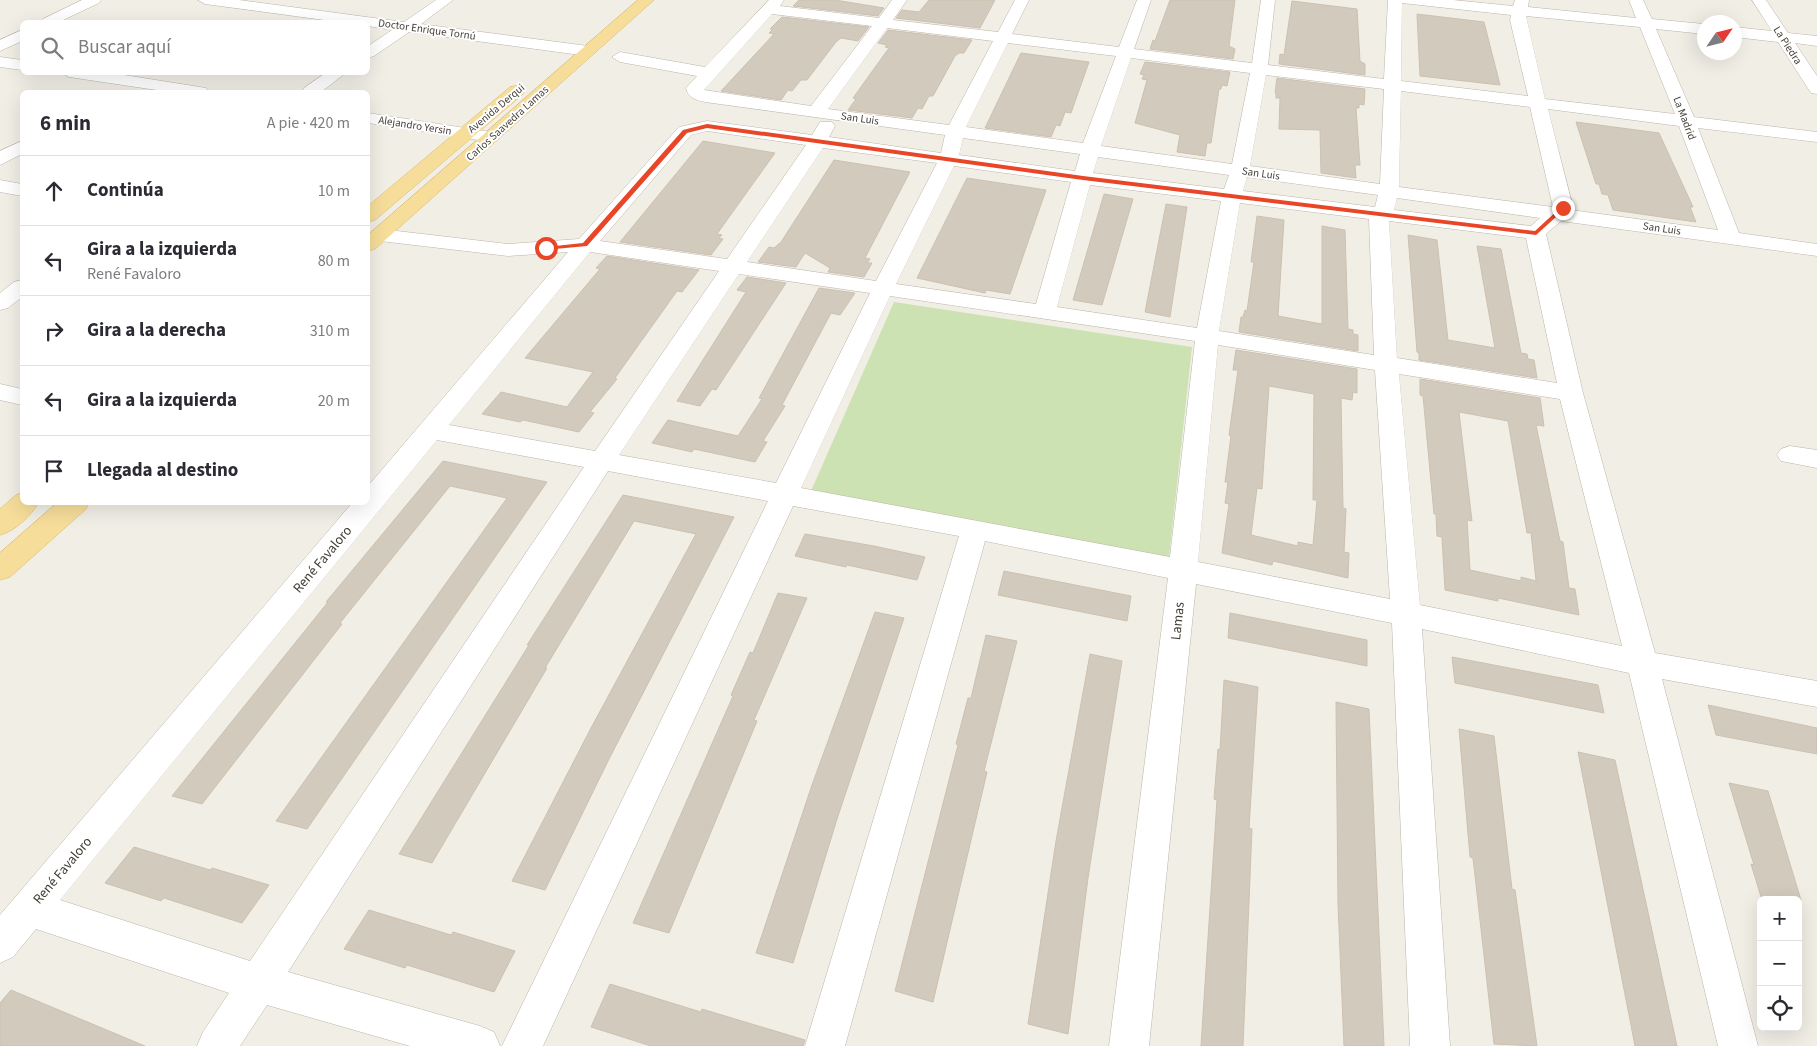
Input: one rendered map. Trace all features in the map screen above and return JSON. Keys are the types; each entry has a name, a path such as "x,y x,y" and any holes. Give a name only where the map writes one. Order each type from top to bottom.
{"main road":[{"path":"553,60 624,0"},
{"name":"Carlos Saavedra Lamas","path":"374,240 647,0"},
{"name":"Avenida Derqui","path":"370,214 531,78"},
{"path":"0,525 23,505"},
{"path":"0,569 73,505"}],"street":[{"path":"52,20 94,0"},
{"name":"Doctor Enrique Tornú","path":"205,0 354,20"},
{"path":"243,20 278,0"},
{"path":"370,52 446,0"},
{"path":"218,1046 602,460 734,266 820,121 900,0"},
{"path":"522,1046 1002,38 1022,0"},
{"path":"1045,312 1090,150 1127,53 1144,0"},
{"name":"Lamas","path":"1129,1046 1183,571 1207,336 1259,69 1268,0"},
{"path":"1394,0 1392,85 1384,202 1386,364 1406,614 1430,1046"},
{"path":"1407,0 1521,5 1697,28"},
{"name":"La Madrid","path":"1636,0 1647,22 1687,122 1731,238"},
{"name":"La Piedra","path":"1759,0 1817,89"},
{"path":"620,57 708,74 773,5 883,23 1817,137"},
{"path":"1521,5 1518,20 1563,208 1559,214 1536,233"},
{"name":"Doctor Enrique Tornú","path":"370,22 588,51"},
{"path":"1742,33 1817,41"},
{"path":"0,46 20,36"},
{"path":"0,62 20,65"},
{"name":"San Luis","path":"708,74 695,88 696,93 705,97 820,121 952,144 1090,150 1236,183 1384,202 1559,214 1817,250"},
{"path":"88,75 187,90"},
{"path":"120,90 147,75"},
{"path":"313,90 335,75"},
{"name":"Alejandro Yersin","path":"370,118 491,137"},
{"path":"820,121 952,144 1083,178 1236,183 1384,202 1536,233"},
{"name":"René Favaloro","path":"370,501 585,245 685,131 707,126 820,121"},
{"path":"0,159 20,147"},
{"path":"0,186 20,190"},
{"path":"1536,233 1571,393 1642,663 1738,1046"},
{"path":"374,240 508,250 585,245 1207,336 1571,393"},
{"path":"0,302 20,288"},
{"path":"0,392 20,397"},
{"path":"429,430 975,529 1406,614 1642,663 1817,694"},
{"path":"1790,455 1817,459"},
{"name":"René Favaloro","path":"0,944 367,505"},
{"path":"825,1046 975,529"},
{"path":"30,909 258,984 480,1046"}],"green space":[{"path":"894,302 1192,347 1169,557 811,491"}],"building":[{"path":"799,0 835,0 884,8 878,16 793,6"},
{"path":"929,0 995,0 980,28 896,18 902,10 919,12"},
{"path":"1170,0 1235,0 1229,46 1235,49 1233,59 1150,49 1153,40 1155,41"},
{"path":"1292,1 1357,9 1360,61 1365,64 1365,75 1279,64 1280,54 1284,55"},
{"path":"1417,14 1484,22 1500,85 1420,76"},
{"path":"782,17 869,27 858,41 841,38 836,42 807,80 801,80 792,91 788,90 781,100 721,91 774,34 769,33 773,29 770,29"},
{"path":"888,30 972,40 964,53 959,53 955,56 933,96 929,96 922,109 918,108 912,118 848,110 856,99 853,98 889,48 885,47 887,45 878,43"},
{"path":"1021,53 1089,62 1071,113 1065,112 1060,126 1056,125 1051,137 985,128"},
{"path":"1145,62 1230,72 1227,86 1222,85 1221,89 1219,89 1211,143 1207,143 1205,156 1177,152 1180,135 1135,123 1147,80 1142,79 1144,75 1140,74"},
{"path":"1277,78 1365,89 1364,105 1359,104 1359,108 1356,108 1360,165 1355,165 1356,178 1321,173 1320,130 1279,129 1280,98 1276,98 1275,93"},
{"path":"1576,122 1659,133 1693,207 1690,207 1696,222 1613,210 1608,195 1602,194 1599,184 1596,184"},
{"path":"703,141 775,153 717,234 722,235 719,238 723,239 711,255 620,242"},
{"path":"834,160 910,172 865,258 870,259 867,263 872,263 864,277 828,272 830,268 805,253 796,267 758,262 769,247 774,248 781,242"},
{"path":"967,178 1046,190 1010,294 986,290 985,293 917,278"},
{"path":"1104,194 1133,199 1102,305 1073,300"},
{"path":"1166,204 1187,207 1170,317 1145,312"},
{"path":"1257,216 1284,220 1278,316 1322,324 1322,226 1345,230 1348,329 1353,330 1353,334 1358,335 1358,351 1239,332 1241,317 1243,317 1245,310 1247,311 1254,262 1251,262"},
{"path":"1408,235 1437,240 1448,340 1495,348 1477,246 1501,249 1521,353 1527,354 1528,359 1534,360 1537,378 1419,360"},
{"path":"607,256 699,270 682,292 677,291 615,378 617,379 590,412 594,413 579,432 523,420 520,422 482,414 501,392 567,407 593,372 525,358 600,269 596,268"},
{"path":"747,277 786,283 716,390 712,389 700,406 677,401 746,292 737,290"},
{"path":"819,288 855,293 840,315 831,313 782,405 785,406 763,441 767,442 755,462 694,449 692,452 652,443 668,420 738,436 762,399 759,398"},
{"path":"1236,350 1357,369 1357,393 1353,392 1352,400 1341,398 1343,508 1346,509 1344,552 1349,553 1348,578 1273,561 1272,565 1222,553 1229,504 1225,503 1228,482 1225,482 1231,436 1229,435 1238,370 1233,370","holes":["1269,386 1314,394 1313,500 1317,500 1313,545 1298,542 1298,546 1251,535 1257,488 1262,489"]},
{"path":"1420,379 1540,398 1544,426 1536,425 1560,541 1563,542 1569,588 1575,589 1579,615 1498,598 1498,601 1445,590 1442,537 1437,536 1423,396 1420,395","holes":["1459,412 1508,421 1527,533 1531,533 1536,581 1521,577 1521,581 1470,570 1467,520 1472,521"]},
{"path":"443,461 547,482 307,829 276,821 507,498 450,486 340,623 342,624 202,804 172,796 328,602 326,602"},
{"path":"623,495 734,517 609,759 545,890 512,881 591,728 696,534 634,521 545,668 547,668 432,863 399,854 529,645 527,645"},
{"path":"805,534 925,557 917,580 847,565 846,567 795,556"},
{"path":"1004,571 1131,596 1127,621 998,595"},
{"path":"778,593 807,598 754,720 757,721 669,933 633,923 733,696 731,695 750,652 753,653"},
{"path":"875,612 904,618 837,819 793,963 756,953 812,785"},
{"path":"1230,613 1367,640 1367,666 1228,638"},
{"path":"986,635 1017,641 984,771 987,772 933,1002 895,991 958,745 956,744 968,698 971,698"},
{"path":"1090,654 1122,661 1088,878 1068,1034 1028,1024 1056,841"},
{"path":"1452,657 1598,685 1604,713 1455,683"},
{"path":"1224,680 1258,687 1249,828 1252,829 1243,1046 1201,1046 1217,800 1214,799 1218,749 1220,750"},
{"path":"1336,702 1369,709 1384,1046 1344,1046 1338,904"},
{"path":"1708,705 1817,728 1817,754 1716,735"},
{"path":"1459,729 1494,736 1512,889 1515,890 1537,1046 1494,1044 1473,858 1470,857"},
{"path":"1578,752 1615,760 1677,1046 1635,1046"},
{"path":"1729,783 1768,791 1800,896 1761,896 1751,864 1754,865"},
{"path":"134,847 210,870 212,868 269,885 242,923 164,898 161,901 105,883"},
{"path":"369,910 451,935 453,932 515,951 494,992 407,965 405,968 344,949"},
{"path":"610,984 701,1012 702,1009 805,1040 803,1046 651,1046 591,1027"},
{"path":"11,990 145,1046 0,1046 0,1003"}],"route":[{"path":"546,248 585,245 685,131 707,126 1083,178 1536,233 1559,214 1563,208"}]}
